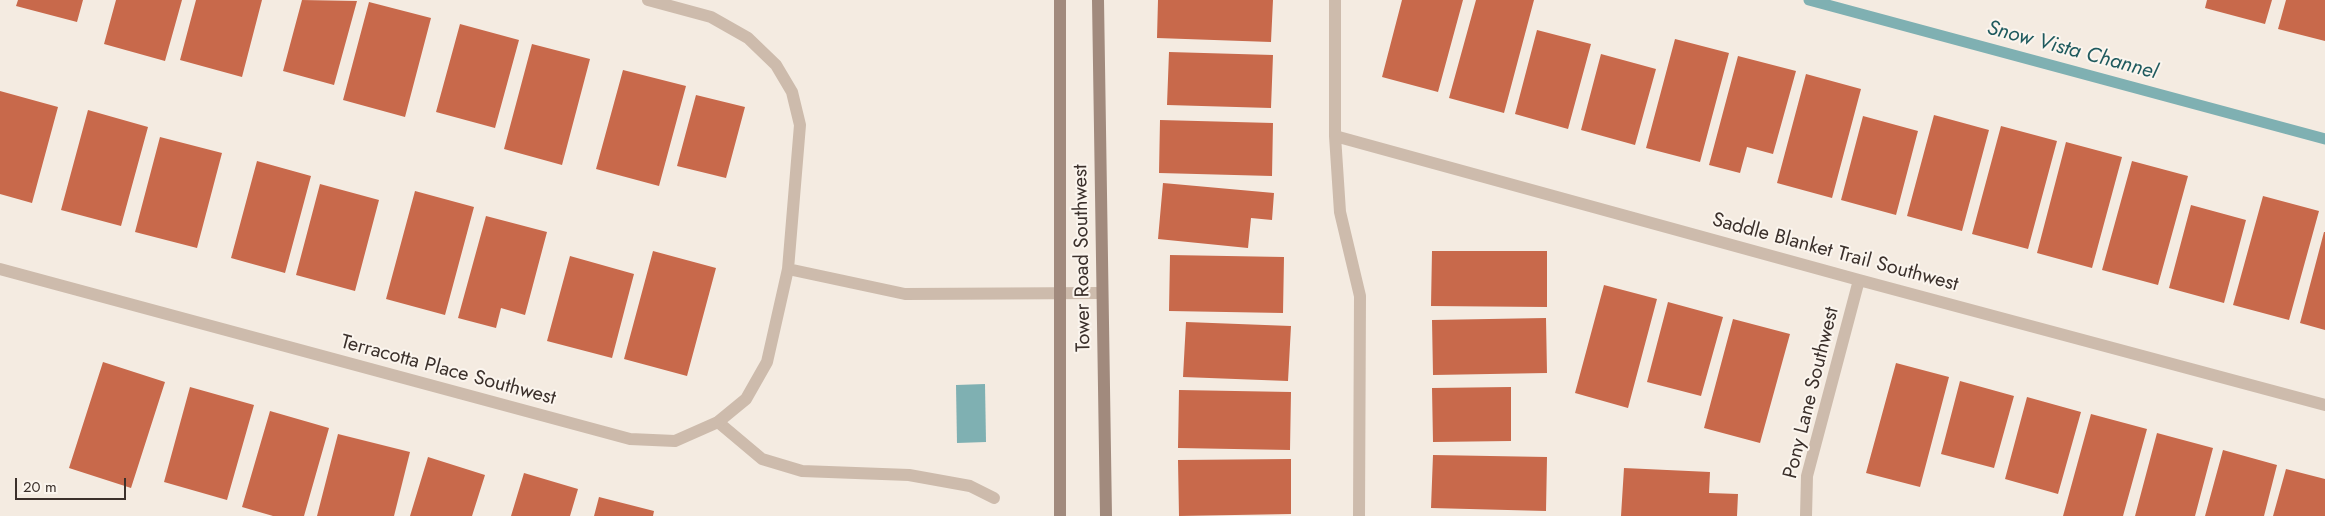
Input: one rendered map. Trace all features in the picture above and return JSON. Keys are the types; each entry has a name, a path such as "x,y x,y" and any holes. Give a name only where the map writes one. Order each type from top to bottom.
{"street":[{"name":"Terracotta Place Southwest","path":"0,269 630,439 675,440 718,422 746,399 767,362 788,269 800,125 792,92 776,65 748,38 711,16 648,0"},
{"name":"Tower Road Southwest","path":"1060,0 1060,516"},
{"name":"Tower Road Southwest","path":"1098,0 1106,516"},
{"path":"1335,0 1335,136 1340,212 1360,296 1360,516"},
{"name":"Saddle Blanket Trail Southwest","path":"1335,136 1859,280 2325,405"},
{"path":"788,269 905,294 1059,295 1102,293"},
{"name":"Pony Lane Southwest","path":"1806,516 1807,476 1859,280"},
{"path":"718,422 762,459 802,471 909,475 970,486 994,498"}],"water":[{"path":"985,384 986,442 957,443 956,385"}],"building":[{"path":"18,0 83,0 77,22 16,6"},
{"path":"116,0 182,0 165,61 104,44"},
{"path":"196,0 262,0 242,77 180,60"},
{"path":"302,0 357,1 334,85 283,71"},
{"path":"1158,0 1273,0 1271,42 1157,38"},
{"path":"1402,0 1463,0 1438,92 1382,77"},
{"path":"1476,0 1534,0 1504,113 1449,98"},
{"path":"2207,0 2272,0 2265,24 2205,8"},
{"path":"2286,0 2325,0 2325,41 2278,29"},
{"path":"369,2 431,18 405,117 343,100"},
{"path":"460,24 519,40 495,128 436,112"},
{"path":"1537,30 1591,44 1568,129 1515,114"},
{"path":"1675,39 1729,53 1700,162 1646,148"},
{"path":"532,44 590,59 562,165 504,149"},
{"path":"1169,52 1273,55 1271,108 1167,105"},
{"path":"1601,54 1656,69 1635,145 1581,130"},
{"path":"1738,56 1796,71 1773,154 1747,147 1740,173 1709,165"},
{"path":"623,70 686,86 659,186 596,169"},
{"path":"1806,74 1861,89 1832,198 1777,183"},
{"path":"0,91 58,107 32,203 0,194"},
{"path":"696,95 745,107 726,178 677,166"},
{"path":"88,110 148,127 121,226 61,210"},
{"path":"1934,115 1989,130 1962,231 1907,216"},
{"path":"1863,116 1918,131 1896,215 1841,200"},
{"path":"1160,120 1273,123 1272,176 1159,173"},
{"path":"2001,126 2057,141 2028,249 1972,234"},
{"path":"160,137 222,153 197,248 135,232"},
{"path":"2066,142 2122,157 2092,268 2037,253"},
{"path":"257,161 311,176 285,273 231,258"},
{"path":"2132,161 2188,176 2158,285 2102,270"},
{"path":"1163,183 1274,193 1272,220 1251,218 1248,248 1158,239"},
{"path":"320,184 379,200 355,291 296,275"},
{"path":"415,191 474,207 445,315 386,299"},
{"path":"2263,196 2319,211 2289,320 2233,305"},
{"path":"2191,205 2246,220 2224,303 2169,288"},
{"path":"486,216 547,232 525,315 501,308 496,328 458,318"},
{"path":"2325,232 2325,330 2300,323"},
{"path":"653,251 716,268 687,376 624,359"},
{"path":"1432,251 1547,251 1547,307 1431,306"},
{"path":"1170,255 1284,257 1283,313 1169,311"},
{"path":"570,256 634,274 612,358 547,341"},
{"path":"1604,285 1657,299 1628,408 1575,393"},
{"path":"1668,302 1723,317 1701,396 1647,382"},
{"path":"1546,318 1547,373 1433,375 1432,320"},
{"path":"1733,319 1790,334 1760,443 1704,428"},
{"path":"1186,322 1291,326 1288,381 1183,377"},
{"path":"103,362 165,382 131,488 69,468"},
{"path":"1896,363 1949,377 1920,487 1866,473"},
{"path":"1960,381 2014,396 1994,468 1941,454"},
{"path":"190,387 254,405 227,500 164,482"},
{"path":"1511,387 1511,441 1433,442 1432,388"},
{"path":"1179,390 1291,392 1290,450 1178,448"},
{"path":"2027,397 2081,412 2058,494 2005,479"},
{"path":"270,411 329,428 304,516 273,516 242,507"},
{"path":"2091,414 2147,429 2123,516 2063,516"},
{"path":"2157,433 2213,448 2195,516 2135,516"},
{"path":"338,434 410,452 394,516 317,516"},
{"path":"2223,450 2277,465 2264,516 2205,516"},
{"path":"1433,455 1547,457 1546,511 1431,508"},
{"path":"428,457 485,475 472,516 410,516"},
{"path":"1291,459 1291,514 1179,516 1178,460"},
{"path":"1624,468 1710,472 1709,493 1738,494 1737,516 1621,516"},
{"path":"2286,469 2325,479 2325,516 2273,516"},
{"path":"524,473 578,489 570,516 511,516"},
{"path":"599,497 654,511 653,516 594,516"}],"waterway":[{"name":"Snow Vista Channel","path":"1809,0 2325,139"}]}
